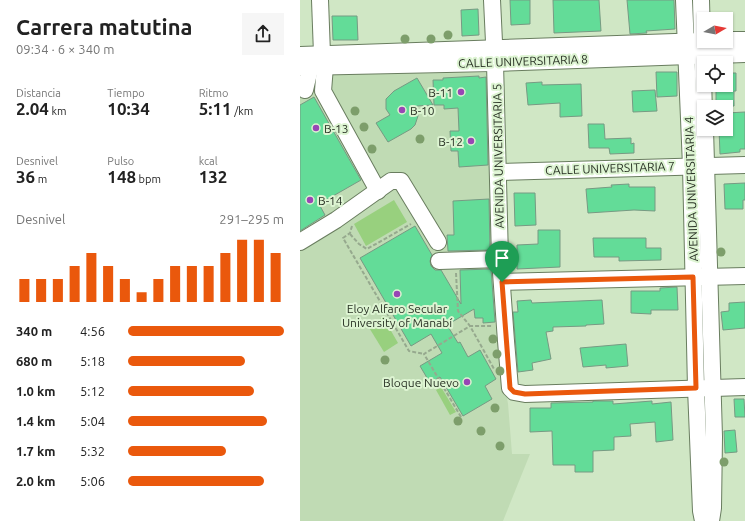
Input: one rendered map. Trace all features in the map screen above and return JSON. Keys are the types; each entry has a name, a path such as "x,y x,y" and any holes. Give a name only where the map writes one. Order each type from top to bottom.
{"street":[{"path":"320,0 312,61 302,91 323,91"},
{"name":"AVENIDA UNIVERSITARIA 5","path":"492,0 495,55 500,259 510,388 514,392 525,394 696,388"},
{"name":"AVENIDA UNIVERSITARIA 4","path":"684,0 685,49 710,277 714,508 711,521"},
{"name":"AVENIDA UNIVERSITARIA 4","path":"701,0 701,12"},
{"path":"733,40 745,40"},
{"name":"CALLE UNIVERSITARIA 8","path":"312,61 685,49 697,47"},
{"name":"AVENIDA UNIVERSITARIA 4","path":"702,48 704,100"},
{"name":"CALLE UNIVERSITARIA 8","path":"713,48 745,54"},
{"path":"312,61 323,91 378,191"},
{"name":"AVENIDA UNIVERSITARIA 4","path":"704,136 698,166 693,277 701,511 704,521"},
{"name":"CALLE UNIVERSITARIA 7","path":"498,172 745,165"},
{"path":"300,242 336,220 391,182 401,181 438,242"},
{"path":"439,261 500,259"},
{"path":"502,282 745,276"},
{"path":"696,388 745,387"}],"path":[{"path":"416,222 367,249 359,244 350,233 343,238 409,351 424,354 470,326 492,326"},
{"path":"455,260 458,311 470,326 497,373"},
{"path":"424,354 461,417"}],"shaded area":[{"name":"Eloy Alfaro Secular University of Manabí","path":"487,73 492,165 489,166 495,322 508,404 512,454 530,454 503,521 300,521 300,74"}],"green space":[{"path":"394,200 407,222 366,246 354,224"},
{"path":"383,317 398,343 384,352 368,326"},
{"path":"441,387 456,412 450,415 436,390"}],"building":[{"path":"510,0 530,0 530,24 511,25"},
{"path":"553,0 599,0 601,31 554,33"},
{"path":"627,0 674,0 675,29 646,31 647,33 630,34"},
{"path":"478,9 479,35 462,36 461,10"},
{"path":"332,16 357,16 358,40 333,40"},
{"path":"656,72 677,72 677,96 657,97"},
{"path":"733,73 736,73 734,106 733,100 716,100 716,92 733,92"},
{"name":"B-11","path":"479,76 479,78 486,77 488,165 459,167 458,151 451,151 450,131 459,131 458,108 444,109 444,105 434,105 433,80"},
{"name":"B-10","path":"417,78 433,105 417,106 418,116 415,125 411,129 388,142 376,123 390,115 386,109 386,99 394,91"},
{"path":"542,82 542,85 581,84 582,116 560,117 560,103 528,105 526,83"},
{"path":"655,90 657,111 633,112 632,91"},
{"name":"B-13","path":"314,97 361,180 319,204 325,215 300,231 300,105"},
{"path":"745,112 745,149 740,149 740,152 720,154 719,136 733,136 733,113"},
{"path":"588,124 604,124 605,139 631,138 631,144 634,143 634,153 610,154 609,148 589,148"},
{"path":"745,183 745,200 743,200 743,209 725,209 724,184"},
{"path":"629,184 629,187 655,187 655,211 634,210 588,213 586,189"},
{"path":"514,193 535,193 536,225 515,226"},
{"path":"489,199 490,250 448,251 447,235 454,235 453,201"},
{"path":"415,226 432,255 430,261 431,266 435,270 441,270 461,304 460,270 491,269 495,322 483,323 483,318 475,318 474,309 447,325 458,343 460,342 468,357 480,350 496,379 485,386 492,399 463,416 440,377 430,383 420,366 442,353 431,334 411,346 360,258"},
{"path":"538,230 560,230 560,267 517,269 517,245 538,244"},
{"path":"593,238 646,238 646,248 661,248 661,260 619,261 619,257 594,257"},
{"path":"677,287 678,310 651,310 651,314 631,313 631,291 660,291 660,288"},
{"path":"531,300 532,303 602,300 604,324 553,327 553,331 546,332 551,359 532,363 533,370 518,372 513,312 518,312 517,301"},
{"path":"745,302 745,328 723,330 721,312 729,311 729,303"},
{"path":"626,344 628,366 606,368 606,365 583,367 580,348"},
{"path":"734,399 744,399 745,417 735,417"},
{"path":"613,401 613,404 652,401 652,404 671,402 673,440 656,442 655,422 630,424 631,436 614,437 614,450 593,451 593,472 575,472 575,465 553,465 552,431 530,432 530,408 551,408 551,403"},
{"path":"735,430 737,452 725,453 724,431"}],"place":[{"name":"B-11","path":"461,92"},
{"name":"B-10","path":"402,110"},
{"name":"B-13","path":"316,128"},
{"name":"B-12","path":"471,141"},
{"name":"B-14","path":"310,200"},
{"name":"Eloy Alfaro Secular University of Manabí","path":"397,294"},
{"name":"Bloque Nuevo","path":"467,382"}],"route":[{"path":"693,277 696,388 525,394 514,392 510,388 509,384 502,282 693,277"}]}
